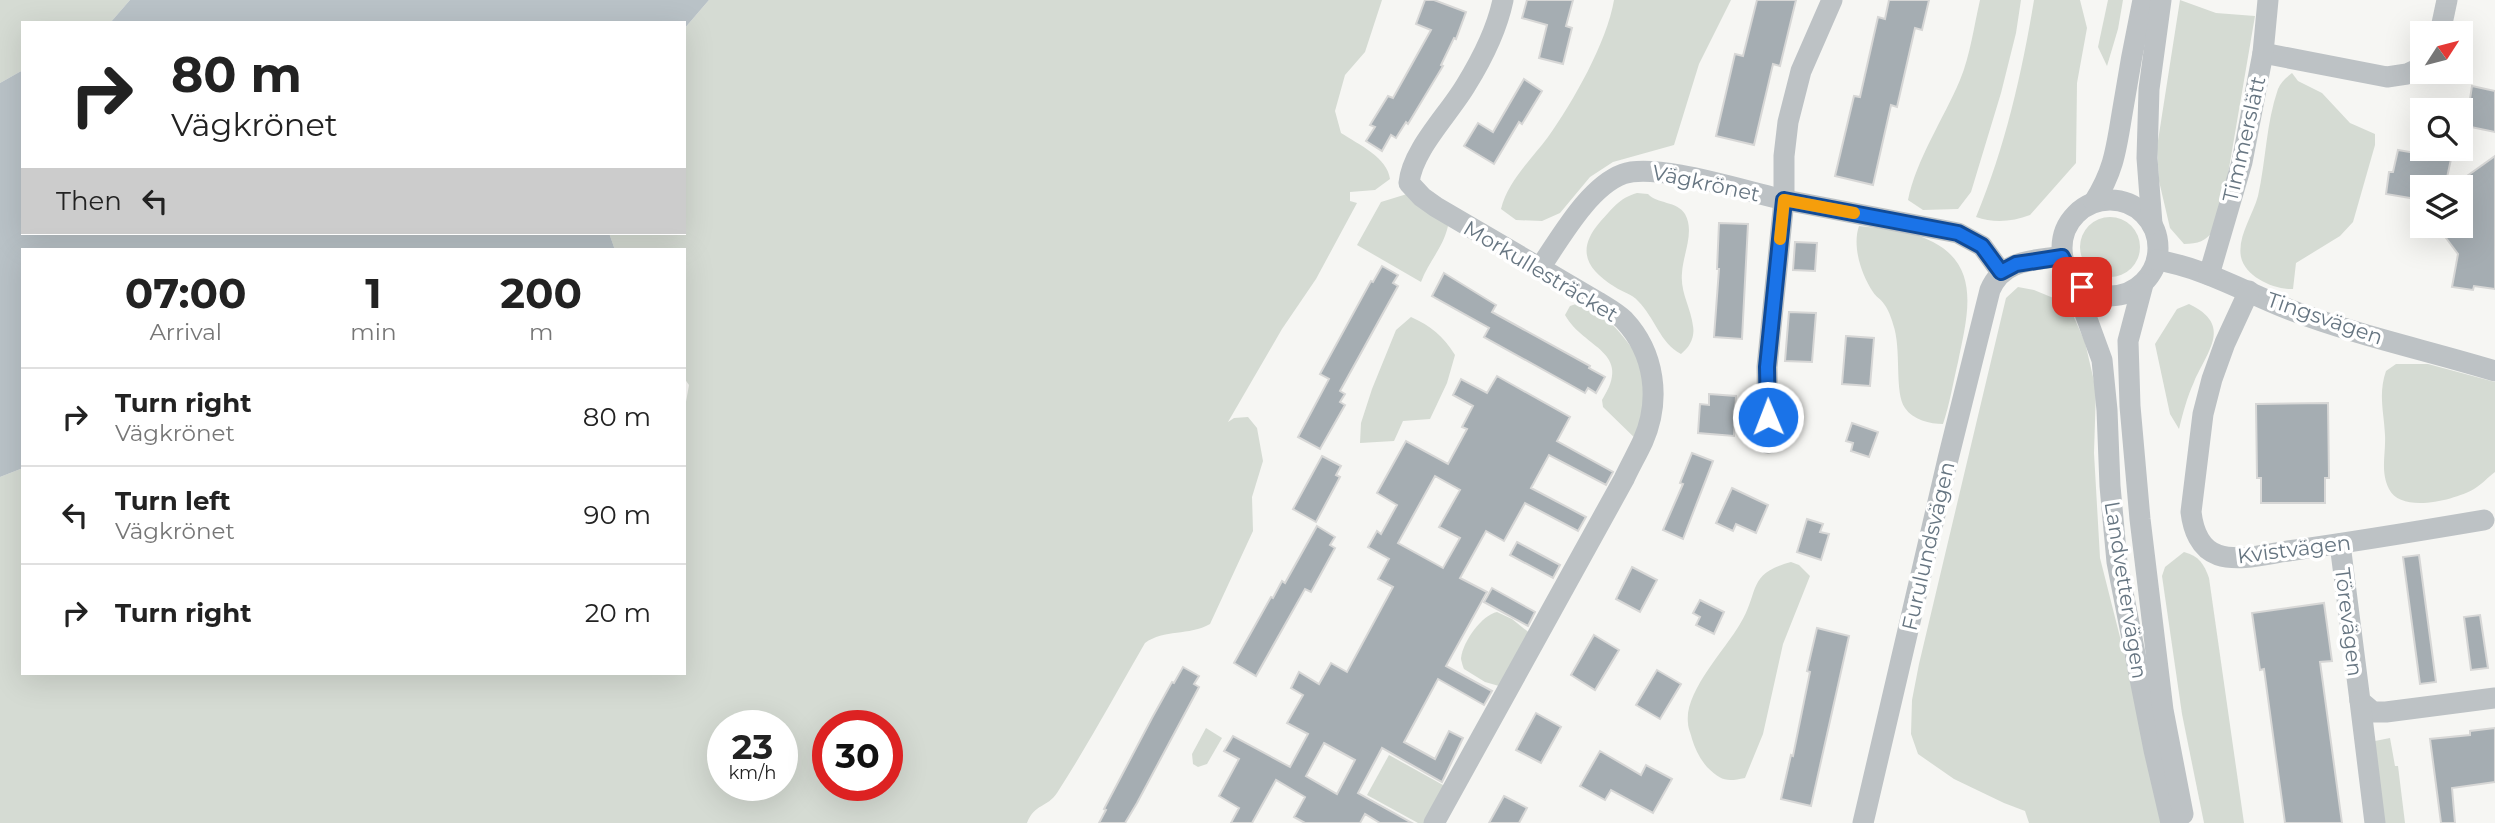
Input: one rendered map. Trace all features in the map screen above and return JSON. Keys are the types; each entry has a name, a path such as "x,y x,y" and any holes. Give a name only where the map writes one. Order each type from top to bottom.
{"street":[{"name":"Morkullesträcket","path":"1434,823 1624,479 1644,439 1651,416 1653,383 1649,361 1637,337 1623,318 1436,208 1409,183 1410,172 1418,155 1466,85 1487,46 1503,0"},
{"path":"1768,443 1767,367 1784,200 1784,156 1788,121 1801,71 1832,0"},
{"path":"2094,202 2108,179 2120,139 2122,113 2143,0"},
{"path":"2152,224 2147,158 2149,89 2161,0"},
{"name":"Timmerslätt","path":"2209,275 2242,162 2263,53 2268,0"},
{"path":"2443,21 2447,0"},
{"path":"2263,53 2387,77 2410,73"},
{"name":"Vägkrönet","path":"1539,269 1593,194 1622,174 1641,170 1662,172 1784,200 1958,233 1982,246 2001,272"},
{"path":"2111,199 2127,202 2142,211 2152,224 2158,238 2157,260 2143,284 2129,292 2105,296 2089,291 2067,266 2061,240 2070,221 2094,202 2111,199"},
{"name":"Tingsvägen","path":"2157,260 2209,275 2325,322 2495,371"},
{"path":"2001,272 2016,264 2067,266"},
{"name":"Landvettervägen","path":"2067,266 2102,360 2117,562 2151,737 2171,823"},
{"name":"Furulundsvägen","path":"1863,823 1990,290 2001,272"},
{"name":"Landvettervägen","path":"2143,284 2129,341 2130,406 2140,519 2163,710 2185,823"},
{"name":"Kvistvägen","path":"2249,291 2218,362 2203,414 2191,512 2193,526 2204,545 2217,555 2243,557 2484,520"},
{"name":"Törevägen","path":"2340,544 2367,706 2375,823"},
{"path":"2367,706 2386,712 2495,698"}],"shaded area":[{"path":"0,0 130,0 112,21 21,21 21,71 0,83"},
{"path":"130,0 709,0 686,27 686,21 112,21"},
{"path":"709,0 1382,0 1365,52 1345,75 1335,111 1341,133 1378,158 1388,171 1390,179 1375,190 1350,192 1350,201 1357,203 1316,279 1282,329 1228,422 1234,418 1248,417 1257,428 1263,461 1252,497 1253,531 1210,624 1194,630 1160,636 1145,643 1057,793 1034,812 1027,823 0,823 0,477 21,469 21,675 686,675 686,402 689,385 686,381 686,248 614,248 610,235 686,235 686,27"},
{"path":"1614,0 1731,0 1699,64 1674,145 1613,162 1590,177 1560,213 1542,221 1516,220 1501,209 1504,199 1514,180 1548,137 1578,89 1597,53"},
{"path":"1980,0 2021,0 2001,93 1971,192 1958,209 1923,210 1908,200 1912,185 1963,71"},
{"path":"2034,0 2080,0 2087,28 2077,83 2076,163 2030,215 2003,221 1982,219 1976,217 1996,164 2011,110"},
{"path":"2108,0 2123,0 2107,66 2098,47"},
{"path":"2180,0 2216,13 2255,16 2227,180 2214,230 2201,241 2184,244 2170,228 2159,181 2157,147"},
{"path":"21,71 21,235 610,235 614,248 21,248 21,469 0,477 0,83"},
{"path":"2292,73 2298,81 2322,93 2350,123 2375,134 2375,145 2353,222 2340,236 2296,263 2293,289 2286,289 2270,285 2248,271 2240,249 2258,196 2274,102 2281,84"},
{"path":"1637,193 1648,194 1656,200 1677,207 1688,221 1689,236 1682,280 1693,334 1689,345 1681,354 1663,337 1638,301 1605,280 1591,266 1588,258 1588,241 1600,222 1612,208"},
{"path":"1407,194 1448,226 1421,282 1357,245 1381,202"},
{"path":"2110,217 2127,222 2135,230 2140,247 2135,264 2127,272 2110,277 2093,272 2085,264 2080,247 2085,230 2093,222"},
{"path":"1859,226 1916,235 1933,242 1949,253 1959,265 1965,279 1965,328 1943,424 1917,418 1908,412 1902,401 1896,334 1887,308 1873,292 1861,268 1857,251"},
{"path":"2018,287 2034,290 2068,304 2085,342 2096,390 2094,453 2100,558 2167,823 2029,823 2025,811 1954,779 1918,754 1911,734 1912,700 1919,664 2006,298"},
{"path":"1579,303 1611,323 1649,373 1639,442 1603,407 1602,400 1610,384 1612,371 1603,352 1573,326 1565,315 1570,306"},
{"path":"2189,304 2202,312 2214,329 2210,349 2189,393 2179,429 2170,414 2155,344 2177,309"},
{"path":"1411,317 1436,332 1455,355 1447,383 1430,419 1403,421 1394,441 1360,443 1361,423 1372,389 1396,330"},
{"path":"2396,364 2428,364 2495,382 2495,472 2477,487 2454,497 2416,503 2395,497 2389,489 2384,469 2382,387 2386,371"},
{"path":"2184,552 2200,561 2209,578 2244,823 2204,823 2182,714 2162,576 2165,567"},
{"path":"1791,562 1799,565 1810,576 1783,644 1763,734 1745,778 1724,779 1707,767 1695,746 1688,723 1692,698 1740,624 1760,578 1767,572"},
{"path":"1497,612 1512,619 1532,635 1499,686 1485,682 1464,669 1461,658 1465,644 1474,630 1485,618"},
{"path":"1206,728 1222,738 1207,764 1198,767 1193,764 1192,754"},
{"path":"2390,738 2395,766 2398,766 2405,823 2383,823 2375,741"},
{"path":"1389,755 1452,790 1433,823 1418,823 1367,795"}],"building":[{"path":"1425,0 1434,0 1466,12 1456,39 1454,38 1441,65 1443,66 1408,124 1406,122 1396,138 1391,135 1382,151 1366,141 1375,127 1370,125 1388,96 1393,98 1431,30 1416,24"},
{"path":"1527,0 1573,0 1566,26 1572,28 1563,64 1539,58 1547,25 1522,18"},
{"path":"1757,0 1796,0 1780,66 1773,64 1754,145 1716,136 1735,54 1743,56"},
{"path":"1889,0 1929,0 1922,30 1915,28 1897,107 1891,105 1873,185 1835,176 1854,96 1860,97 1878,17 1885,19"},
{"path":"1524,79 1542,91 1522,124 1519,122 1494,164 1464,146 1478,123 1493,132"},
{"path":"2472,86 2495,91 2495,132 2473,127 2473,98 2470,98"},
{"path":"2398,150 2410,152 2410,161 2451,161 2448,175 2410,175 2410,198 2386,194 2389,172 2393,172"},
{"path":"2495,156 2495,289 2452,287 2458,254 2446,238 2473,238 2473,175 2468,175"},
{"path":"1719,223 1748,224 1742,339 1714,337"},
{"path":"1795,242 1817,243 1815,271 1793,270"},
{"path":"1382,266 1398,275 1393,283 1398,286 1340,391 1345,394 1340,402 1345,405 1320,449 1298,437 1329,379 1320,374"},
{"path":"1444,273 1496,305 1492,312 1605,377 1596,393 1588,388 1585,393 1484,337 1489,328 1432,296"},
{"path":"1789,312 1816,313 1812,362 1785,361"},
{"path":"1846,336 1874,338 1870,386 1842,384"},
{"path":"1497,376 1570,417 1557,441 1613,472 1606,485 1549,455 1531,488 1586,517 1578,531 1525,503 1504,541 1486,531 1460,578 1487,592 1446,666 1492,691 1484,705 1438,679 1404,742 1435,759 1449,731 1463,738 1442,782 1382,748 1358,793 1412,823 1380,823 1365,814 1360,823 1305,823 1294,817 1305,797 1276,780 1252,823 1231,823 1239,808 1219,796 1239,759 1224,751 1233,736 1290,767 1308,734 1287,723 1303,695 1291,688 1299,672 1319,684 1331,663 1347,672 1393,587 1378,579 1389,559 1368,547 1377,531 1381,534 1397,505 1377,493 1406,441 1448,464 1467,429 1462,427 1473,406 1453,395 1461,379 1487,393","holes":["1435,476 1460,490 1439,527 1460,538 1443,568 1398,543","1324,743 1355,760 1337,794 1306,776"]},
{"path":"1709,394 1736,396 1734,436 1698,433 1700,404 1709,405"},
{"path":"2328,403 2329,478 2325,478 2325,503 2261,503 2261,478 2257,478 2256,404"},
{"path":"1852,423 1878,432 1869,457 1851,451 1853,443 1846,441"},
{"path":"1692,453 1713,461 1683,539 1663,530 1683,484 1680,483"},
{"path":"1322,456 1341,466 1336,475 1340,477 1316,522 1293,509"},
{"path":"1732,488 1768,505 1756,533 1736,524 1733,531 1716,523"},
{"path":"1807,519 1823,524 1820,532 1829,534 1821,560 1797,552"},
{"path":"1317,526 1335,537 1330,545 1335,548 1311,592 1305,589 1256,676 1234,663 1271,597 1273,598 1282,581 1285,583"},
{"path":"1517,542 1560,565 1553,578 1510,555"},
{"path":"2419,555 2436,682 2420,684 2403,557"},
{"path":"1632,567 1657,580 1640,612 1616,599"},
{"path":"1492,588 1535,612 1528,626 1484,602"},
{"path":"1700,600 1724,612 1714,634 1696,625 1700,617 1693,613"},
{"path":"2324,603 2332,661 2320,662 2342,823 2285,823 2264,669 2260,670 2252,613"},
{"path":"2480,615 2488,668 2471,670 2464,617"},
{"path":"1817,628 1849,636 1811,806 1781,799 1791,755 1793,756"},
{"path":"1594,635 1619,650 1595,690 1571,675"},
{"path":"1183,667 1199,676 1194,684 1199,687 1137,803 1125,823 1099,823 1152,718"},
{"path":"1657,670 1681,684 1660,719 1636,705"},
{"path":"1536,713 1561,727 1541,763 1516,750"},
{"path":"2495,728 2495,782 2452,788 2455,823 2441,823 2430,739 2470,735 2470,731"},
{"path":"1600,751 1641,775 1646,765 1672,779 1653,813 1611,790 1605,800 1580,786"},
{"path":"1504,796 1527,808 1519,823 1489,823"}],"slow traffic":[{"path":"1780,239 1784,200 1854,213"}],"route":[{"path":"1768,417 1767,367 1784,200 1958,233 1982,246 2001,272 2016,264 2062,257 2071,275 2082,287"}]}
